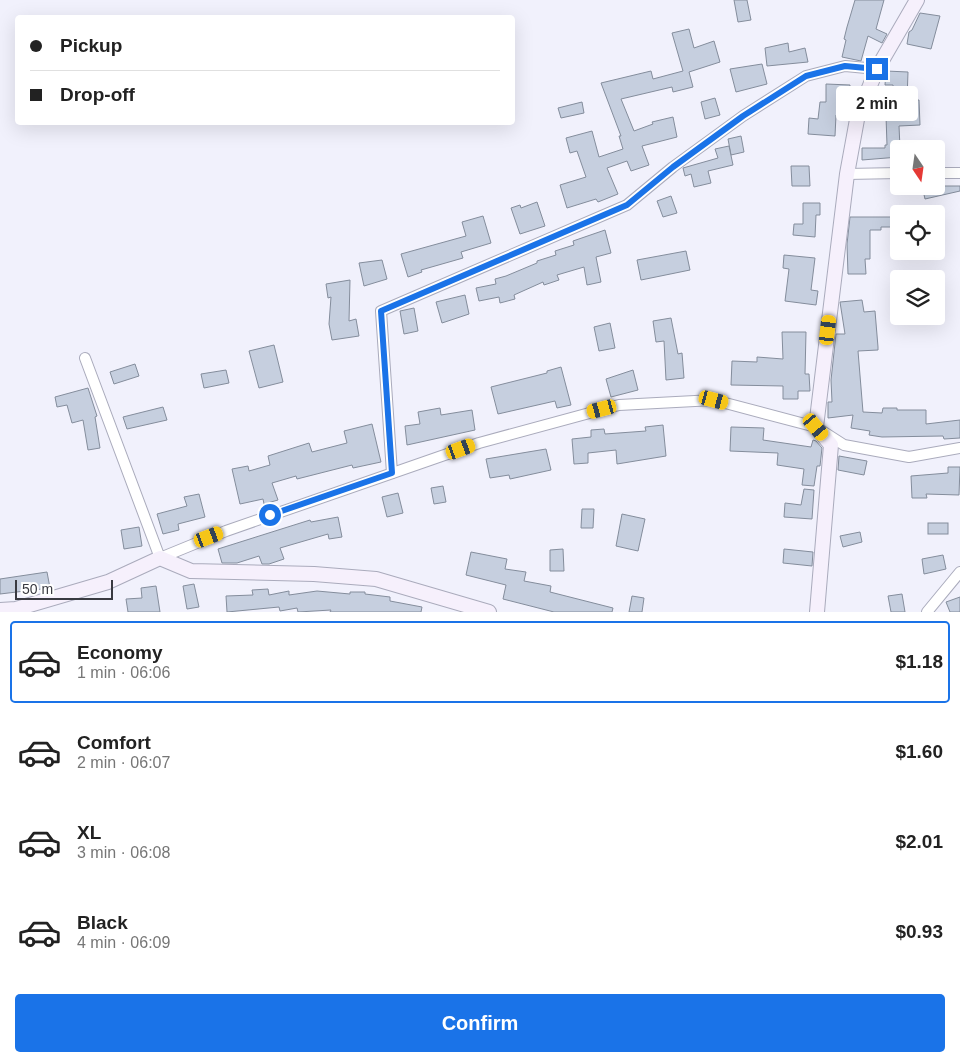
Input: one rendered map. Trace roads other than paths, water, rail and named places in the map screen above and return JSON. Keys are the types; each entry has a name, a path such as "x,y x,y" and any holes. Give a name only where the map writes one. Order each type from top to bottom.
{"street":[{"path":"817,612 831,445 816,427 847,174 858,114 877,69 917,0"},
{"path":"392,473 381,311 627,205 673,167 806,76 845,66 877,69"},
{"path":"847,174 890,173"},
{"path":"945,173 960,173"},
{"path":"85,358 160,558 191,571 314,574 376,579 489,612"},
{"path":"0,610 16,609 108,582 226,531 392,473 479,443 619,404 714,400 816,427 844,445 909,457 960,448"},
{"path":"927,612 960,572"}]}
